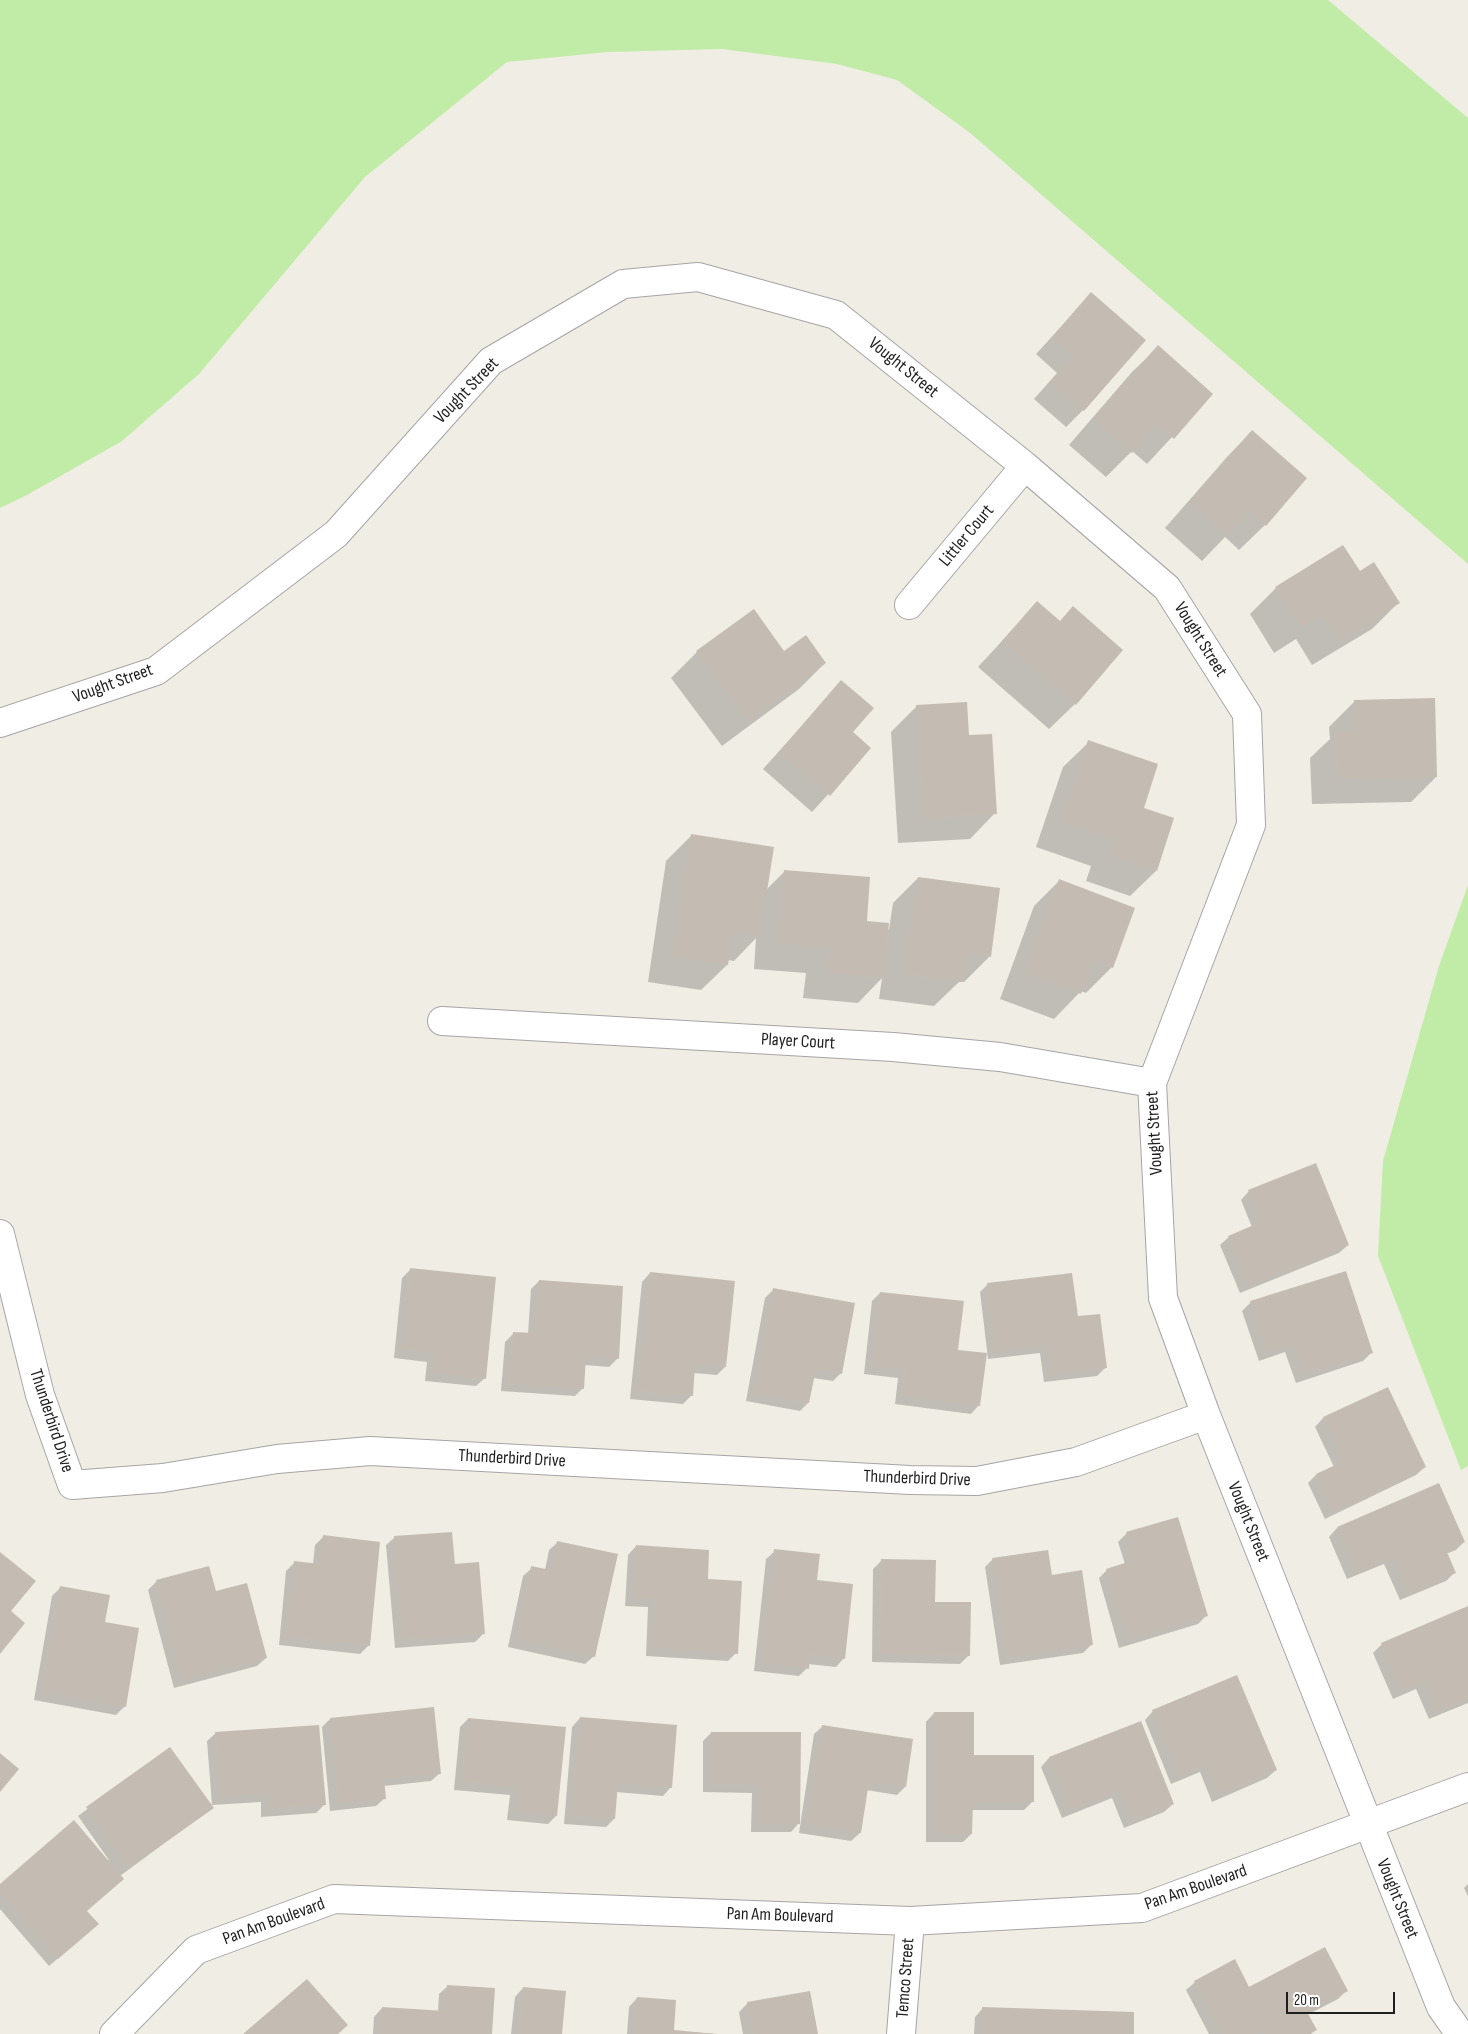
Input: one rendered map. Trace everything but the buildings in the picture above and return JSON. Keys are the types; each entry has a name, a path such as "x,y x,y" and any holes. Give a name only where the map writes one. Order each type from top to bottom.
{"street":[{"name":"Vought Street","path":"0,724 156,671 336,534 491,361 623,284 698,277 836,316 1025,466 1167,588 1247,714 1251,825 1152,1083 1163,1298 1206,1415 1441,2008 1460,2034"},
{"name":"Littler Court","path":"909,605 1025,466"},
{"name":"Player Court","path":"442,1021 893,1047 1000,1057 1152,1083"},
{"name":"Thunderbird Drive","path":"0,1234 40,1395 72,1485 163,1478 277,1459 370,1451 977,1482 1076,1462 1206,1415"},
{"name":"Pan Am Boulevard","path":"114,2034 196,1950 334,1899 910,1921 1142,1908 1368,1826 1468,1787"},
{"name":"Temco Street","path":"901,2034 910,1921"}],"green space":[{"path":"0,0 1328,0 1468,118 1468,564 969,132 897,80 837,64 722,49 608,52 507,62 365,177 199,374 122,441 27,495 0,508"},
{"path":"1468,885 1468,1466 1461,1470 1378,1256 1383,1161 1439,966"}]}
